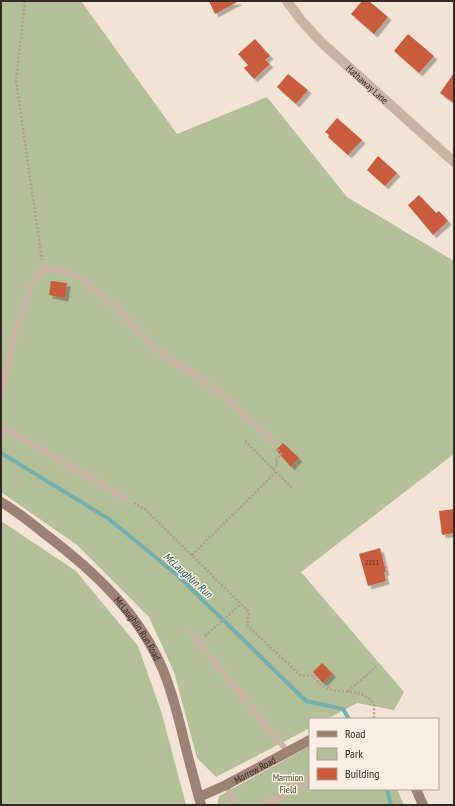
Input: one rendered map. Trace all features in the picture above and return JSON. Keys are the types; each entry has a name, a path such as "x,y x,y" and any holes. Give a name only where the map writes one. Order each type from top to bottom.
{"main road":[{"name":"McLaughlin Run Road","path":"1,502 28,521 104,583 122,602 135,620 155,651 164,671 200,801"},
{"name":"Morrow Road","path":"200,801 226,785 309,741"},
{"path":"416,790 423,805"}],"street":[{"name":"Hathaway Lane","path":"287,1 300,19 322,42 454,162"}],"lane":[{"path":"1,397 12,344 31,285 43,268 64,271 82,279 116,307 151,345 227,398 274,443"},
{"path":"1,437 3,427 128,500"},
{"path":"191,633 288,752"},
{"path":"264,805 309,780"},
{"path":"226,785 235,805"}],"path":[{"path":"25,1 16,81 43,268"},
{"path":"245,441 292,488"},
{"path":"273,469 278,464 275,461 281,454"},
{"path":"192,555 276,472"},
{"path":"128,500 145,509 249,612 247,624 300,676 314,676 322,686 333,690 348,691 364,695 374,704 374,718"},
{"path":"212,631 241,604"},
{"path":"348,691 376,667"}],"green space":[{"path":"1,1 81,1 177,134 267,97 347,197 454,261 454,454 301,572 404,692 394,710 357,703 329,718 309,718 309,729 216,777 197,758 174,672 149,617 77,545 1,492"},
{"path":"1,521 76,571 138,646 162,714 186,805 1,805"},
{"name":"Marmion Field","path":"309,747 309,790 397,790 404,805 217,805 219,796"}],"building":[{"path":"209,1 239,1 215,14"},
{"path":"362,1 369,1 388,17 374,34 351,14"},
{"path":"408,34 434,56 419,73 394,51"},
{"path":"255,39 270,56 265,60 270,64 254,79 244,68 248,65 238,54"},
{"path":"454,73 454,103 440,93"},
{"path":"288,74 308,90 296,104 277,87"},
{"path":"337,118 362,140 348,155 328,137 329,135 325,132"},
{"path":"378,156 397,173 385,186 367,170"},
{"path":"419,195 436,213 439,211 448,221 433,235 408,205"},
{"path":"51,281 67,283 65,298 49,295"},
{"path":"283,443 299,458 291,467 276,450"},
{"path":"454,509 454,533 442,535 439,511"},
{"path":"380,548 386,572 384,572 386,581 368,586 359,554"},
{"path":"322,663 333,674 323,683 313,672"}],"waterway":[{"name":"McLaughlin Run","path":"1,453 109,519 177,575 306,701 343,709 348,718"},
{"name":"McLaughlin Run","path":"387,790 391,805"}]}
